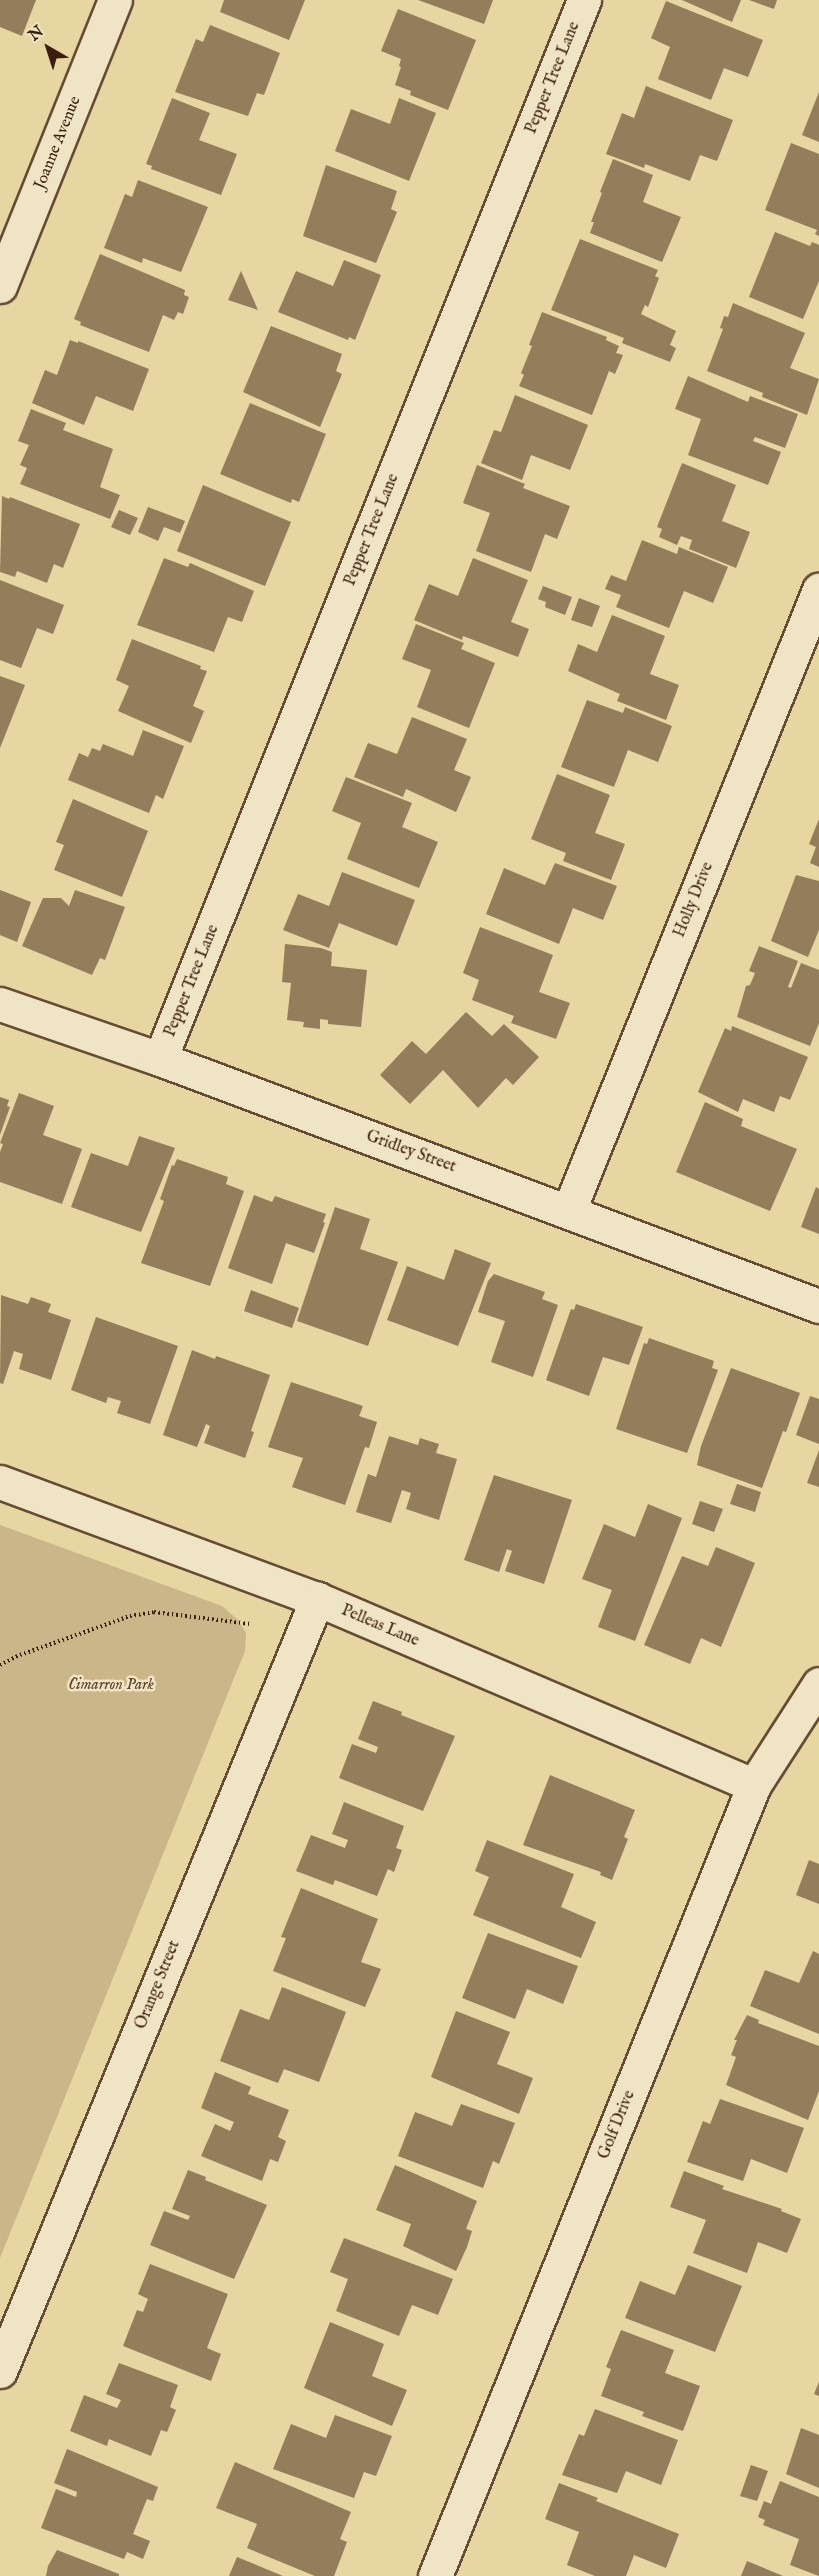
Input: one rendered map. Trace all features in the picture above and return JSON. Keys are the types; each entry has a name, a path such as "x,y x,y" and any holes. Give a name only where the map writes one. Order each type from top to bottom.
{"street":[{"name":"Joanne Avenue","path":"0,286 115,0"},
{"name":"Pepper Tree Lane","path":"160,1059 584,0"},
{"name":"Holly Drive","path":"569,1210 819,590"},
{"name":"Gridley Street","path":"0,1004 160,1059 569,1210 819,1306"},
{"name":"Pelleas Lane","path":"0,1482 317,1599 754,1785"},
{"name":"Orange Street","path":"0,2371 317,1599"},
{"name":"Golf Drive","path":"435,2576 754,1785 819,1684"}],"path":[{"path":"0,1665 130,1616 154,1611 250,1624"}],"green space":[{"name":"Cimarron Park","path":"0,1525 222,1606 238,1620 246,1633 245,1651 0,2258"}],"building":[{"path":"0,0 36,0 22,36 0,27"},
{"path":"224,0 305,0 289,40 220,12"},
{"path":"418,0 493,0 484,24"},
{"path":"682,0 741,0 732,22"},
{"path":"749,0 777,0 774,9"},
{"path":"666,1 763,40 748,77 724,68 711,100 658,79 670,47 651,38"},
{"path":"398,9 476,40 448,110 410,95 411,91 395,85 401,59 381,51"},
{"path":"210,25 280,53 264,95 257,93 248,116 175,92 196,39 203,42"},
{"path":"646,86 733,120 717,161 700,155 690,181 645,164 644,168 606,154 622,113 634,118"},
{"path":"819,92 819,142 802,135"},
{"path":"172,98 210,113 199,140 237,154 221,195 151,169 152,166 146,164"},
{"path":"399,98 436,113 409,181 335,151 351,109 390,124"},
{"path":"791,143 819,154 819,236 815,234 817,230 765,210"},
{"path":"613,159 653,175 643,202 681,217 662,262 590,233 594,222 591,222 602,193 600,192"},
{"path":"326,165 397,191 391,209 397,212 376,263 303,236"},
{"path":"138,180 208,207 181,272 143,258 142,263 104,248 125,194 132,197"},
{"path":"775,232 810,246 812,242 819,245 819,281 803,319 749,297"},
{"path":"580,239 658,270 655,276 659,278 648,307 645,305 641,314 676,331 670,345 676,348 670,362 622,343 624,338 551,310"},
{"path":"100,254 185,290 184,295 189,297 183,314 178,312 174,320 163,315 149,352 80,325 81,322 74,319"},
{"path":"344,260 381,275 355,340 349,337 348,340 278,312 296,271 333,286"},
{"path":"241,271 258,310 228,300"},
{"path":"733,303 805,333 790,368 819,379 807,415 762,397 763,393 707,371 723,329 720,328 724,316 728,317"},
{"path":"542,312 607,337 606,340 619,346 616,353 623,355 615,374 609,371 592,415 519,386 524,375 521,373 532,346 529,345"},
{"path":"271,326 342,354 336,371 342,374 320,427 243,392"},
{"path":"70,340 78,343 78,341 149,369 133,411 96,396 84,425 32,403 45,370 57,375"},
{"path":"688,376 748,402 750,396 798,414 785,448 755,437 753,441 781,452 768,485 688,455 701,419 675,409"},
{"path":"515,395 588,425 570,470 531,455 522,480 481,463 494,430 501,432"},
{"path":"250,403 326,434 299,502 292,499 291,503 220,474"},
{"path":"31,409 66,423 63,430 113,449 100,487 120,495 110,519 20,484 27,468 20,465 29,445 18,441"},
{"path":"682,463 736,485 722,521 750,532 736,568 689,549 692,540 681,536 677,545 659,537 662,529 657,527"},
{"path":"477,465 525,484 523,488 570,506 557,539 545,534 531,572 476,551 490,513 463,503"},
{"path":"203,485 291,522 265,586 177,551"},
{"path":"2,496 80,524 63,568 54,564 47,583 17,571 15,577 0,572"},
{"path":"148,507 185,521 180,533 164,527 158,541 138,532"},
{"path":"119,510 138,518 130,535 111,527"},
{"path":"642,540 677,554 679,547 728,567 713,603 684,591 669,628 616,607 621,595 605,589 611,575 626,581"},
{"path":"164,558 188,567 190,563 254,591 242,622 228,617 214,652 137,625"},
{"path":"473,558 528,580 511,622 529,629 518,657 463,636 462,640 414,620 429,584 458,596"},
{"path":"0,580 64,605 53,634 37,628 21,668 0,660"},
{"path":"543,586 572,597 565,615 545,607 546,602 538,599"},
{"path":"579,598 600,606 592,627 571,620"},
{"path":"612,615 665,636 650,674 679,685 666,720 617,701 620,694 568,671 578,644 597,652"},
{"path":"416,624 464,643 461,649 495,663 469,728 417,707 431,670 402,659"},
{"path":"132,639 201,666 200,669 207,671 193,706 204,711 191,743 118,711 129,686 116,680"},
{"path":"0,676 25,685 0,748"},
{"path":"587,700 623,713 625,707 672,726 658,762 628,750 614,787 561,767"},
{"path":"412,717 467,739 454,770 471,777 456,812 406,789 403,797 354,777 368,743 397,754"},
{"path":"143,730 184,746 163,799 156,795 149,813 68,780 79,753 88,757 92,748 100,751 103,744 133,756"},
{"path":"557,774 610,795 595,833 625,844 611,880 563,861 566,853 531,839"},
{"path":"346,777 412,803 402,827 438,842 419,888 347,859 361,823 332,811"},
{"path":"73,799 148,831 122,897 54,870 64,845 56,842"},
{"path":"819,819 819,867 810,863 816,847 809,844"},
{"path":"555,863 617,886 603,920 573,908 559,944 486,914 504,868 545,885"},
{"path":"342,872 415,900 397,946 339,923 329,948 283,930 298,894 329,906"},
{"path":"796,875 819,881 819,930 808,957 771,941"},
{"path":"0,890 31,902 17,942 0,935"},
{"path":"75,890 125,907 105,960 100,958 92,975 22,946 43,898 61,898 69,906"},
{"path":"480,927 553,955 539,992 570,1003 556,1039 511,1023 514,1016 472,1000 479,980 463,973"},
{"path":"285,944 321,948 332,952 331,966 367,970 361,1027 328,1024 328,1020 320,1019 320,1029 303,1027 304,1022 287,1020 291,983 282,982"},
{"path":"759,946 798,961 788,987 791,988 801,963 819,970 819,1023 810,1046 737,1017 746,986 750,985 755,973 749,971"},
{"path":"466,1012 492,1036 504,1024 539,1057 513,1085 506,1078 478,1108 443,1070 410,1104 380,1075 412,1041 426,1054"},
{"path":"732,1026 808,1057 790,1100 780,1096 774,1112 743,1099 738,1112 698,1092 725,1028 731,1031"},
{"path":"19,1093 54,1106 43,1135 82,1149 62,1204 0,1182 0,1152 3,1144 0,1143"},
{"path":"0,1097 9,1100 7,1106 10,1107 0,1135"},
{"path":"705,1102 743,1119 741,1126 797,1149 770,1211 676,1172"},
{"path":"139,1136 175,1148 141,1232 71,1207 91,1153 128,1166"},
{"path":"177,1159 228,1177 226,1184 244,1191 210,1286 141,1263 164,1201 160,1199 172,1165 174,1166"},
{"path":"816,1187 819,1189 819,1234 801,1227"},
{"path":"254,1195 272,1202 275,1196 326,1214 314,1253 286,1243 272,1284 228,1268"},
{"path":"335,1207 370,1219 360,1249 398,1262 368,1346 297,1321"},
{"path":"455,1249 491,1263 458,1346 387,1320 407,1266 444,1280"},
{"path":"494,1274 545,1292 542,1299 558,1305 533,1377 491,1362 505,1321 478,1312 488,1281"},
{"path":"251,1290 299,1308 292,1328 244,1311"},
{"path":"1,1295 28,1304 31,1297 51,1304 48,1312 71,1320 51,1380 19,1369 23,1354 14,1351 3,1384 0,1383"},
{"path":"576,1304 643,1327 629,1365 603,1357 589,1396 546,1380 571,1309 574,1310"},
{"path":"96,1317 178,1346 150,1424 117,1413 121,1401 108,1397 106,1403 71,1390"},
{"path":"649,1338 714,1361 712,1368 718,1370 687,1453 616,1429 644,1343 647,1344"},
{"path":"192,1350 270,1375 251,1431 254,1432 245,1458 204,1443 210,1426 206,1424 197,1447 163,1435"},
{"path":"731,1368 800,1393 762,1488 697,1465 701,1446"},
{"path":"291,1382 363,1406 359,1416 377,1422 369,1448 365,1447 345,1505 292,1487 303,1458 268,1447"},
{"path":"810,1396 819,1399 819,1444 796,1435"},
{"path":"389,1436 418,1445 420,1438 439,1444 436,1453 457,1459 439,1520 406,1509 411,1493 402,1490 391,1523 356,1512 368,1474 376,1477"},
{"path":"819,1450 819,1487 807,1483"},
{"path":"494,1475 572,1500 544,1584 505,1571 512,1551 507,1549 499,1572 464,1560"},
{"path":"737,1484 761,1492 755,1512 730,1504"},
{"path":"700,1501 723,1509 714,1532 692,1524"},
{"path":"648,1504 682,1518 635,1641 598,1627 612,1590 582,1579 604,1524 635,1537"},
{"path":"716,1547 755,1563 721,1647 701,1638 690,1664 644,1645 682,1556 708,1566"},
{"path":"373,1701 402,1712 401,1715 455,1736 423,1811 339,1778 352,1744 376,1753 378,1747 358,1739"},
{"path":"550,1775 635,1810 624,1837 628,1839 612,1880 600,1875 601,1872 523,1845"},
{"path":"344,1802 404,1826 396,1848 402,1850 394,1872 388,1869 377,1896 335,1880 333,1885 296,1871 311,1835 345,1848 348,1840 332,1834"},
{"path":"487,1840 574,1874 561,1907 596,1922 581,1958 473,1915 489,1877 475,1871"},
{"path":"809,1860 819,1864 819,1904 796,1895"},
{"path":"301,1888 378,1919 361,1962 381,1969 365,2007 273,1971 286,1938 281,1937"},
{"path":"488,1933 578,1966 563,2004 527,1989 515,2019 462,1998"},
{"path":"813,1951 819,1954 819,2034 750,2006 765,1970 799,1983"},
{"path":"282,1987 346,2012 319,2082 284,2069 278,2083 220,2061 240,2009 269,2020"},
{"path":"456,2011 510,2032 497,2064 533,2078 519,2114 431,2077"},
{"path":"747,2015 759,2020 758,2023 819,2046 819,2091 808,2120 726,2085 736,2057 731,2055 737,2040 734,2040"},
{"path":"215,2072 251,2087 248,2094 289,2110 278,2137 286,2141 278,2162 270,2159 262,2181 201,2156 215,2124 230,2131 234,2122 201,2108"},
{"path":"720,2099 804,2128 787,2173 751,2159 743,2181 687,2162 703,2121 710,2124"},
{"path":"461,2104 515,2123 499,2164 493,2161 483,2188 398,2156 415,2112 452,2126"},
{"path":"395,2165 477,2201 466,2229 472,2231 456,2271 403,2246 411,2224 376,2210"},
{"path":"188,2170 206,2177 205,2180 267,2205 234,2279 150,2245 164,2211 188,2220 190,2216 172,2209"},
{"path":"684,2171 724,2186 722,2189 782,2209 781,2211 801,2219 787,2253 758,2242 747,2273 693,2253 706,2220 670,2207"},
{"path":"344,2238 453,2279 438,2315 412,2305 399,2336 336,2311 348,2279 330,2272"},
{"path":"150,2264 228,2294 207,2348 221,2354 211,2381 123,2346 137,2310 143,2312 148,2299 138,2294"},
{"path":"688,2265 742,2286 715,2352 625,2318 640,2281 675,2295"},
{"path":"330,2322 384,2344 372,2376 407,2390 392,2426 304,2388"},
{"path":"621,2330 674,2350 665,2373 700,2386 683,2431 642,2416 644,2412 601,2396 611,2369 606,2367"},
{"path":"119,2363 178,2385 170,2407 176,2410 167,2432 161,2430 151,2456 109,2439 107,2446 70,2431 84,2395 117,2408 121,2400 106,2394"},
{"path":"819,2382 819,2396 814,2394"},
{"path":"595,2409 678,2440 661,2485 626,2471 617,2493 562,2475 579,2434 584,2436"},
{"path":"335,2415 392,2436 376,2476 364,2472 354,2498 273,2469 291,2424 326,2438"},
{"path":"801,2428 819,2435 819,2488 786,2474"},
{"path":"67,2449 158,2487 153,2501 147,2499 133,2534 150,2541 143,2559 127,2552 124,2559 41,2528 56,2489 76,2497 77,2492 54,2483"},
{"path":"235,2462 351,2512 340,2539 347,2542 334,2576 315,2576 247,2548 257,2524 216,2508"},
{"path":"751,2465 768,2471 757,2501 740,2496"},
{"path":"780,2481 819,2497 819,2576 790,2565 799,2539 763,2525 765,2520 758,2517 764,2501 771,2504"},
{"path":"559,2483 598,2498 596,2501 679,2534 666,2568 634,2555 626,2576 595,2576 567,2565 579,2532 545,2519"},
{"path":"57,2550 119,2574 119,2576 46,2576 48,2566"},
{"path":"237,2557 283,2576 229,2576"},
{"path":"747,2561 783,2576 741,2576"}]}
